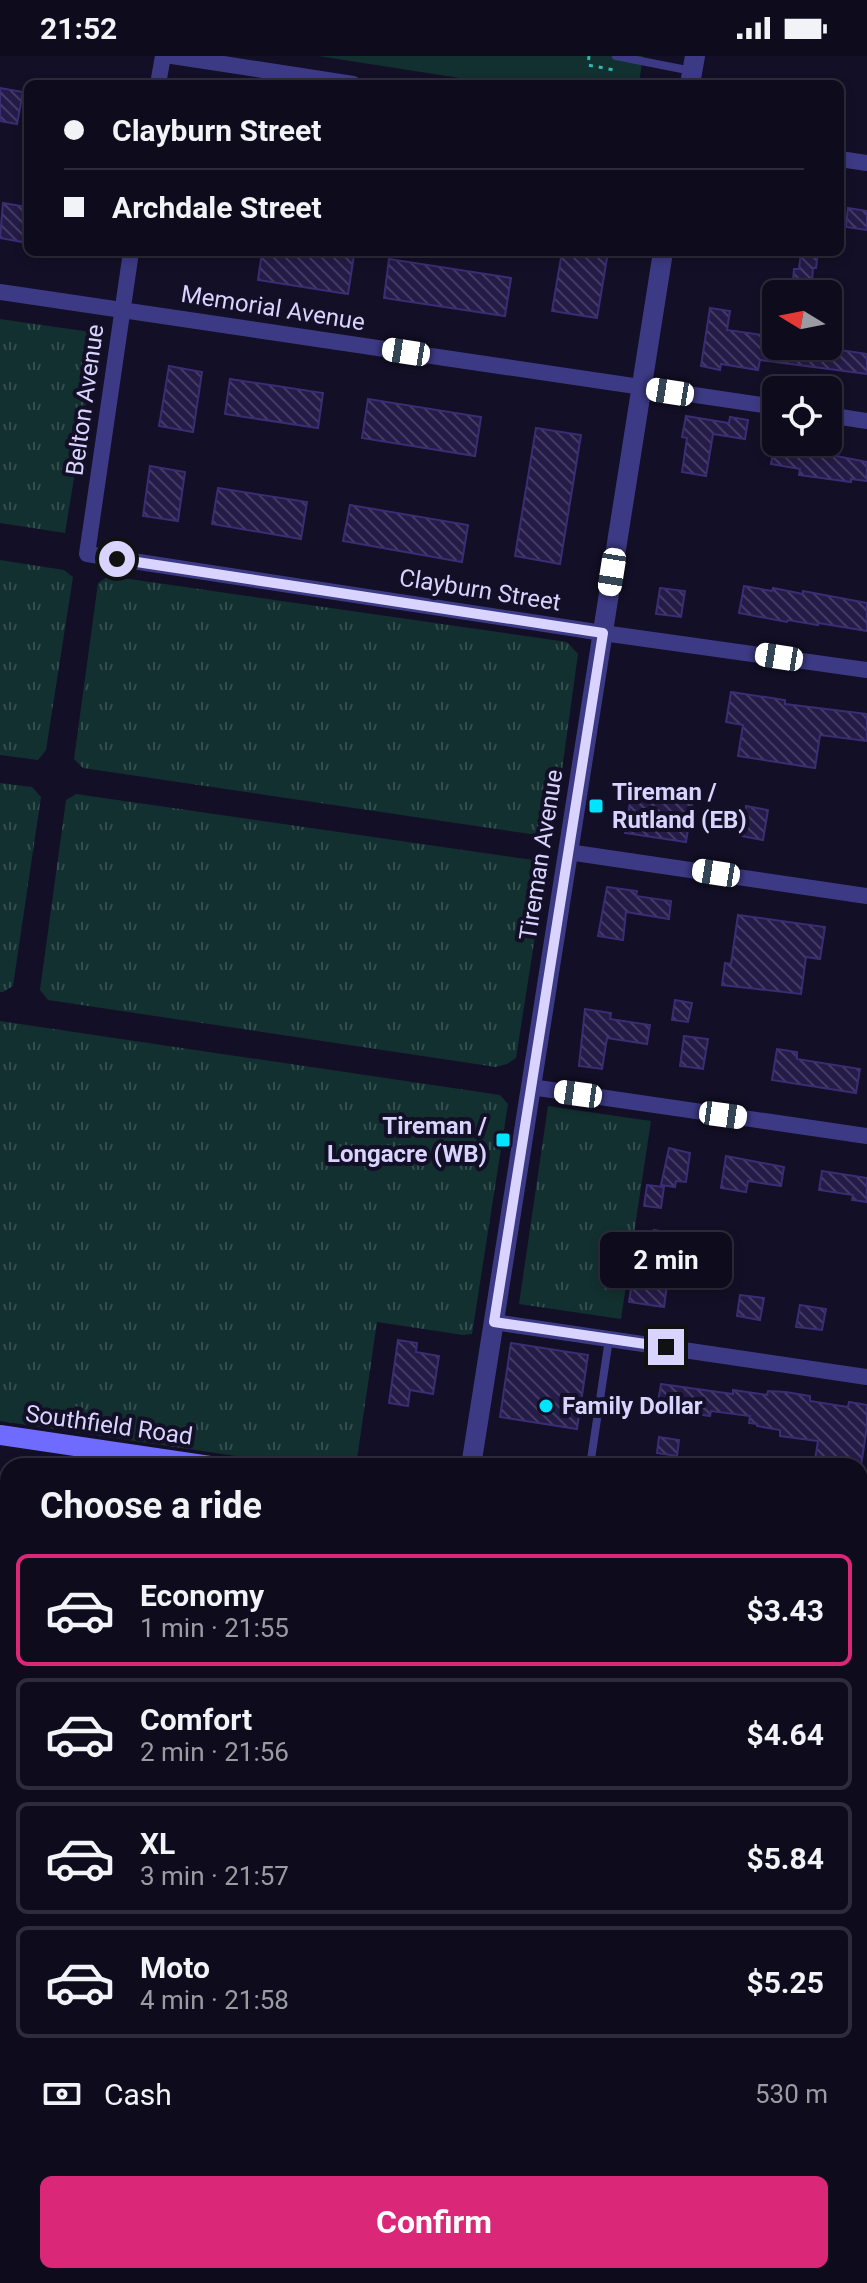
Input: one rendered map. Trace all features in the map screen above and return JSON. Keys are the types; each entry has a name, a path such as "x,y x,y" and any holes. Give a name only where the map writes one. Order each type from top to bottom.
{"main road":[{"name":"Southfield Road","path":"0,1435 156,1458"}],"street":[{"path":"159,80 163,56"},
{"path":"172,56 327,80"},
{"path":"844,160 867,163"},
{"name":"Belton Avenue","path":"87,554 130,256"},
{"name":"Tireman Avenue","path":"472,1458 662,256"},
{"name":"Memorial Avenue","path":"0,292 762,405"},
{"path":"842,417 867,421"},
{"name":"Clayburn Street","path":"87,554 867,670"},
{"path":"568,852 867,896"},
{"path":"531,1087 867,1136"},
{"path":"494,1322 867,1377"}],"lane":[{"path":"616,56 693,70"},
{"path":"591,1458 609,1339"}],"green space":[{"path":"318,56 643,56 640,80 472,80"},
{"path":"0,319 98,333 65,533 0,523"},
{"path":"0,560 64,570 73,577 46,750 38,760 0,755"},
{"path":"109,576 567,642 578,654 554,828 544,836 83,768 74,759 98,583"},
{"path":"0,783 32,787 41,797 13,986 3,992 0,992"},
{"path":"76,794 533,860 545,873 516,1058 496,1067 48,1000 40,990 66,800"},
{"path":"0,1021 500,1095 508,1104 472,1334 377,1322 357,1458 250,1458 0,1421"},
{"path":"548,1106 651,1121 621,1319 519,1304"}],"building":[{"path":"0,88 23,92 17,124 0,121"},
{"path":"3,203 24,206 24,242 0,238"},
{"path":"848,208 867,211 867,230 846,227"},
{"path":"261,256 354,256 348,294 258,280"},
{"path":"561,256 607,256 597,318 552,311"},
{"path":"801,256 818,256 812,280 793,280 794,269 799,269"},
{"path":"389,259 511,278 505,316 384,298"},
{"path":"710,308 730,311 727,330 762,335 762,360 842,360 842,350 867,354 867,374 760,360 758,370 721,364 720,370 701,366"},
{"path":"169,366 202,372 193,432 159,426"},
{"path":"230,379 323,393 318,428 225,414"},
{"path":"368,399 481,417 475,456 362,438"},
{"path":"686,416 729,423 730,417 748,420 745,439 713,434 706,476 682,472 687,438 682,437"},
{"path":"536,428 581,435 560,564 515,556"},
{"path":"773,456 836,456 867,462 867,481 851,479 851,482 799,475 800,469 771,464"},
{"path":"150,466 185,472 178,521 143,516"},
{"path":"218,488 307,502 301,539 212,524"},
{"path":"350,505 468,525 462,562 343,541"},
{"path":"744,586 803,594 803,591 867,603 867,631 739,613"},
{"path":"660,588 685,591 681,617 656,614"},
{"path":"731,692 785,700 785,704 867,714 867,741 820,735 815,768 738,756 743,725 726,722"},
{"path":"623,785 693,797 686,842 625,833 630,802 620,801"},
{"path":"746,806 768,810 763,840 741,836"},
{"path":"607,887 637,891 636,896 671,901 669,919 626,912 623,940 598,936"},
{"path":"738,915 825,927 820,959 806,957 801,994 722,985 725,963 731,964"},
{"path":"675,1000 692,1003 688,1022 672,1020"},
{"path":"585,1009 611,1013 610,1019 650,1025 647,1044 607,1038 602,1069 579,1066"},
{"path":"684,1036 708,1039 703,1069 680,1066"},
{"path":"777,1049 797,1052 797,1059 860,1069 856,1093 772,1080"},
{"path":"669,1148 690,1153 686,1182 676,1181 675,1187 661,1185"},
{"path":"726,1156 784,1167 781,1186 748,1181 746,1192 721,1188"},
{"path":"822,1171 867,1178 867,1202 852,1200 853,1195 819,1190"},
{"path":"647,1185 664,1187 661,1208 644,1206"},
{"path":"654,1230 674,1233 664,1307 629,1302 633,1275 644,1277 646,1267 649,1267"},
{"path":"740,1295 764,1298 760,1320 737,1316"},
{"path":"800,1305 826,1309 822,1330 796,1327"},
{"path":"398,1340 417,1343 416,1352 439,1356 433,1394 410,1390 408,1406 389,1403"},
{"path":"511,1343 588,1355 577,1429 500,1417"},
{"path":"661,1384 733,1394 733,1390 767,1395 768,1391 786,1392 810,1396 810,1401 848,1407 849,1402 867,1405 862,1458 815,1458 818,1441 780,1436 780,1430 749,1423 750,1416 711,1411 710,1416 657,1408"},
{"path":"659,1437 679,1440 677,1456 657,1453"}],"place":[{"name":"Tireman / Rutland (EB)","path":"596,806"},
{"name":"Tireman / Longacre (WB)","path":"503,1140"},
{"name":"Family Dollar","path":"546,1406"}],"route":[{"path":"117,559 603,633 494,1322 666,1347"}]}
